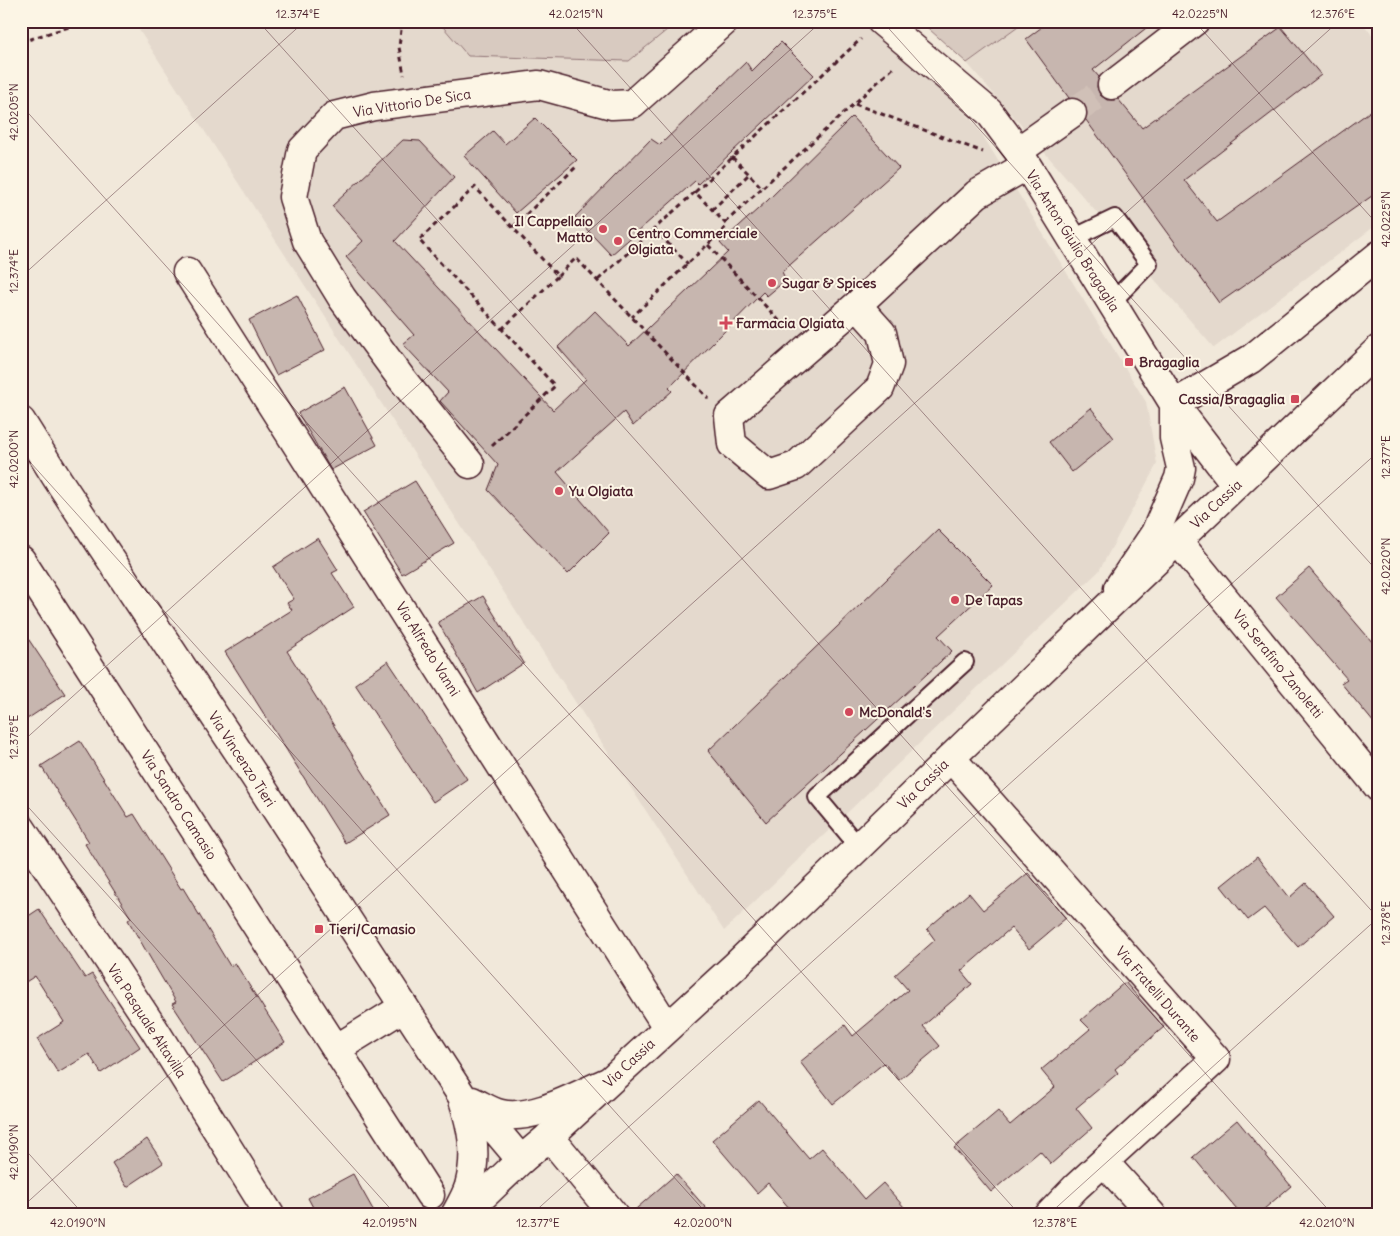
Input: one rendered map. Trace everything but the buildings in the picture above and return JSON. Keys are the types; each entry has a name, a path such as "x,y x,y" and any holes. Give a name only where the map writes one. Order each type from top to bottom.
{"street":[{"name":"Via Vittorio De Sica","path":"470,464 401,378 342,298 307,241 293,197 302,150 334,116 374,106 539,85 612,105 632,104 725,21"},
{"path":"1112,85 1195,21"},
{"name":"Via Anton Giulio Bragaglia","path":"873,28 913,49 989,112 1022,159 1174,404 1236,485"},
{"path":"857,305 882,333 889,364 880,388 796,466 769,475 732,444 729,416 857,305 977,194 1002,179 1072,113"},
{"path":"1099,615 1141,556 1155,532 1176,486 1181,468 1174,438 1174,404 1251,358 1379,255"},
{"name":"Via Alfredo Vanni","path":"188,272 667,1027"},
{"name":"Via Cassia","path":"463,1215 515,1165 735,966 1177,540 1379,349"},
{"name":"Via Vincenzo Tieri","path":"21,421 462,1096 489,1122 515,1165"},
{"name":"Via Serafino Zanoletti","path":"1177,540 1379,788"},
{"name":"Via Sandro Camasio","path":"21,560 430,1195"},
{"name":"Via Fratelli Durante","path":"950,758 1216,1059 1104,1162 1050,1215"},
{"name":"Via Pasquale Altavilla","path":"21,828 154,1029 270,1215"},
{"path":"336,1049 404,1007"},
{"path":"462,1096 501,1114 526,1115 608,1081"},
{"name":"Via Vincenzo Tieri","path":"455,1215 468,1188 474,1159 470,1124 462,1096"},
{"name":"Via Vincenzo Tieri","path":"470,1124 490,1150 515,1165"},
{"path":"549,1136 614,1215"},
{"path":"1104,1162 1152,1215"}],"lane":[{"path":"1071,239 1114,218 1149,264 1111,303"},
{"path":"858,846 817,797 965,662"}],"path":[{"path":"21,43 89,21"},
{"path":"402,21 399,47 410,101"},
{"path":"598,280 873,28"},
{"path":"725,223 913,49"},
{"path":"855,104 995,157 1002,179"},
{"path":"732,157 762,188"},
{"path":"513,227 576,167"},
{"path":"712,210 749,174"},
{"path":"470,464 481,456 555,386 419,240 475,187 558,276"},
{"path":"632,317 727,226 695,192"},
{"path":"654,229 688,264"},
{"path":"708,245 806,349"},
{"path":"502,328 576,258 704,395 729,416"}],"shaded area":[{"path":"202,21 438,21 468,56 629,61 678,21 867,21 975,123 1146,402 1157,464 1099,571 724,931 139,30"},
{"path":"438,21 678,21 629,61 468,56"},
{"path":"920,21 1025,21 967,63"},
{"path":"1025,21 1361,21 1379,44 1379,223 1214,348 967,63"}],"tunnel":[{"path":"1072,113 1112,85"}],"place":[{"name":"Il Cappellaio Matto","path":"603,229"},
{"name":"Centro Commerciale Olgiata","path":"618,241"},
{"name":"Sugar & Spices","path":"772,283"},
{"name":"Farmacia Olgiata","path":"726,323"},
{"name":"Bragaglia","path":"1129,362"},
{"name":"Cassia/Bragaglia","path":"1295,399"},
{"name":"Yu Olgiata","path":"559,491"},
{"name":"De Tapas","path":"955,600"},
{"name":"McDonald's","path":"849,712"},
{"name":"Tieri/Camasio","path":"319,929"}]}
